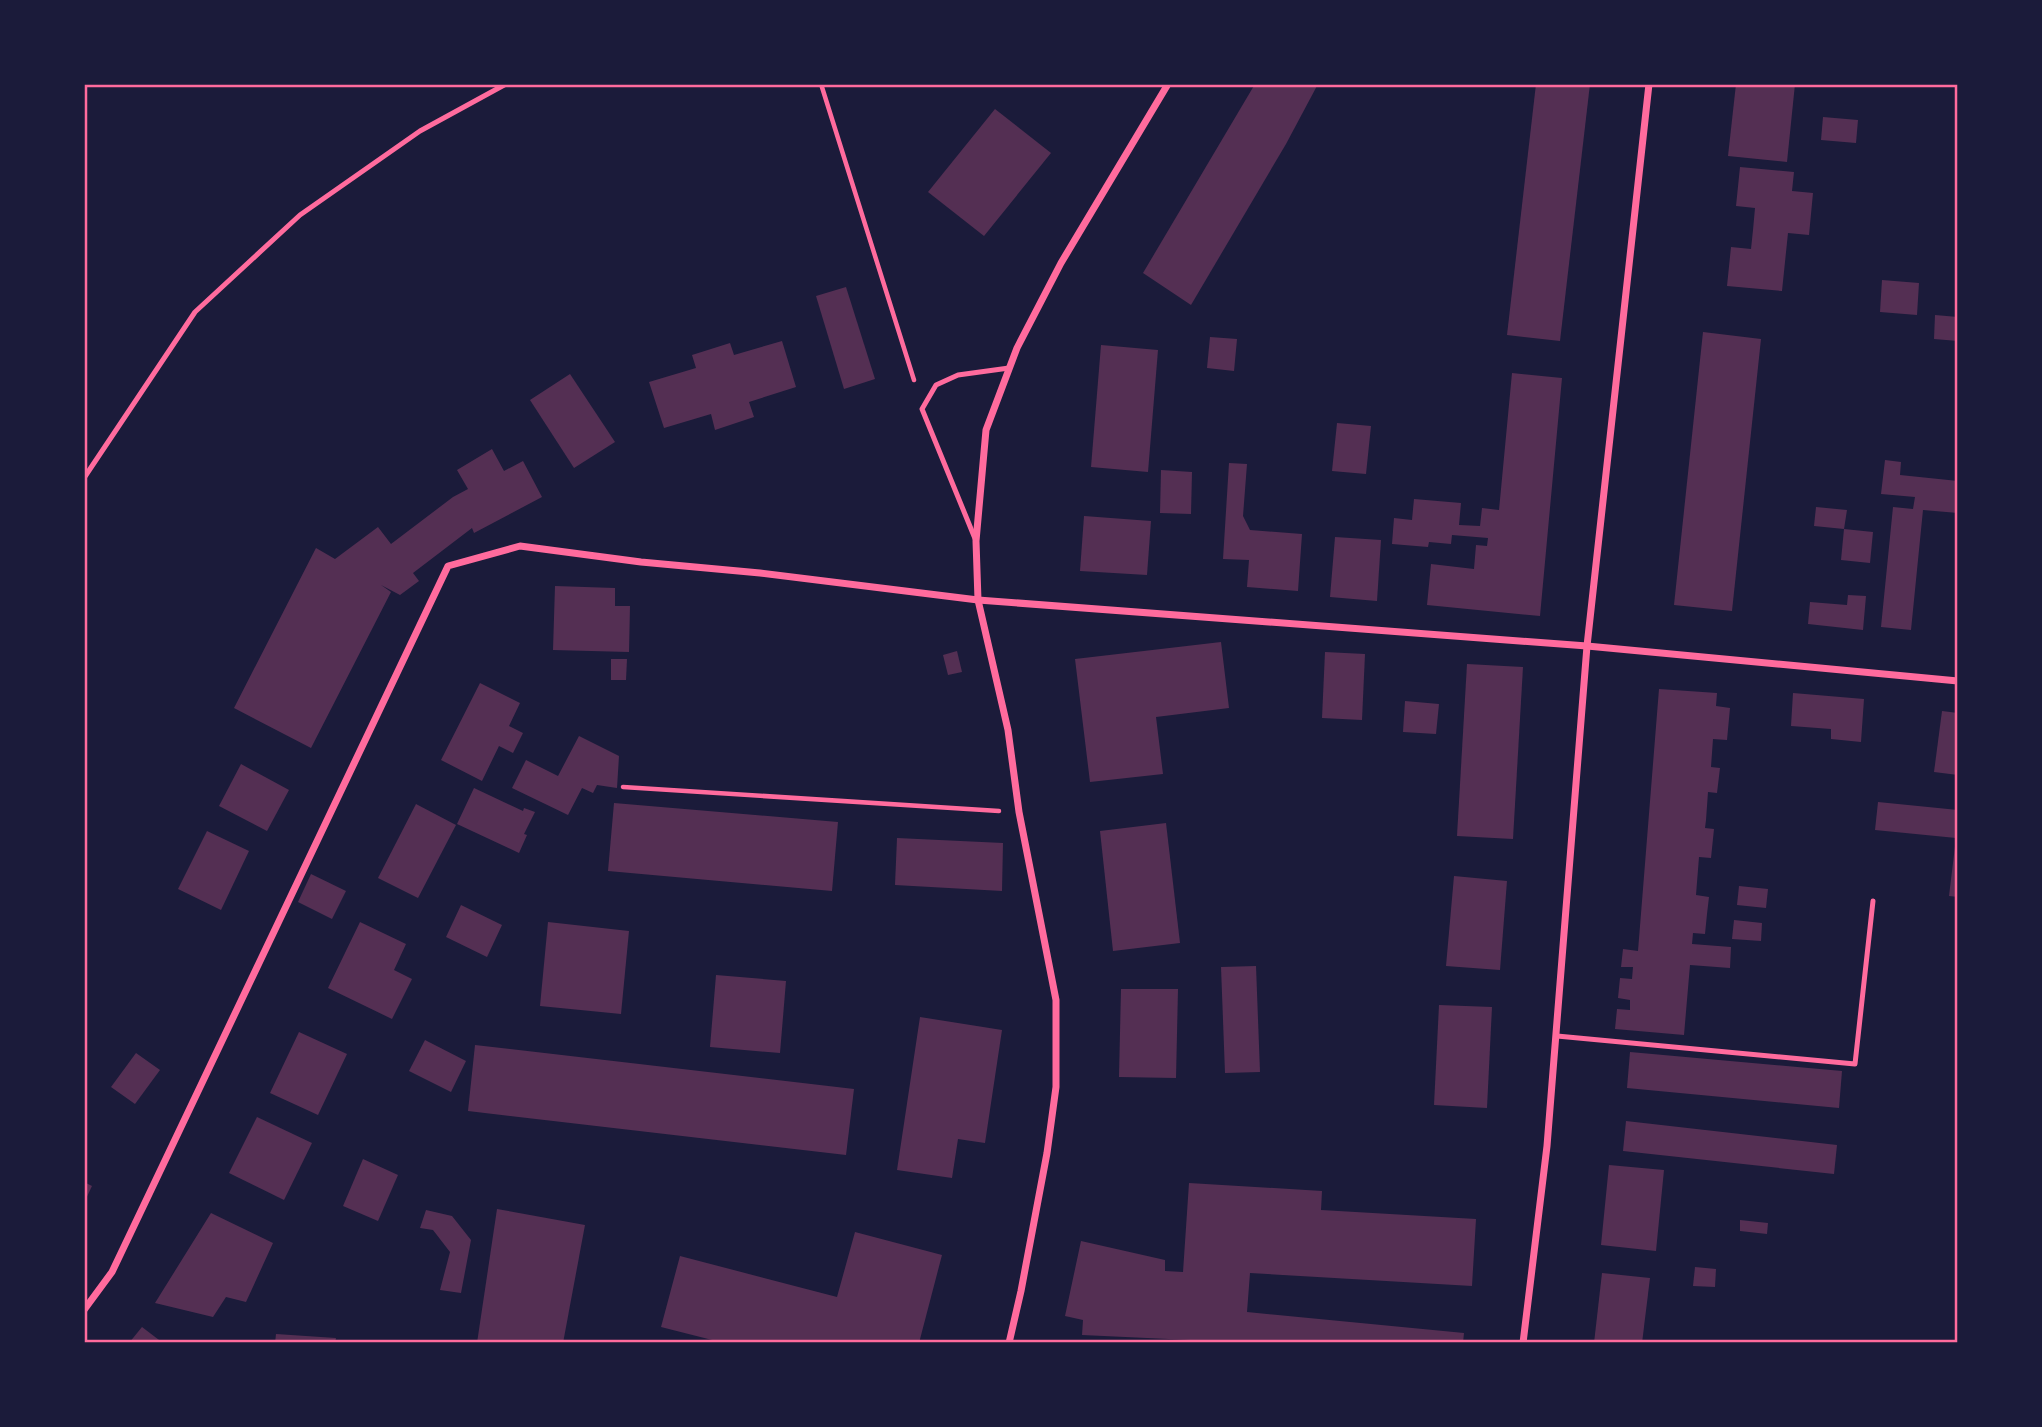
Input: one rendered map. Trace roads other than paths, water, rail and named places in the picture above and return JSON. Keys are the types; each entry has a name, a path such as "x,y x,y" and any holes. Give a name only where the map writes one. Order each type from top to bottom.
{"street":[{"path":"1009,1343 1033,1229 1056,1087 1056,1000 1019,812 1008,730 978,600 976,541 986,430 1017,348 1061,263 1168,84"},
{"path":"1522,1343 1547,1146 1587,646 1649,84"},
{"path":"84,1310 112,1272 448,566 520,546 978,600 1587,646 1958,681"}],"lane":[{"path":"84,478 195,312 300,215 420,131 506,84"},
{"path":"976,541 922,409 936,385 958,375 1009,368"},
{"path":"1557,1036 1855,1064 1873,901"}]}
